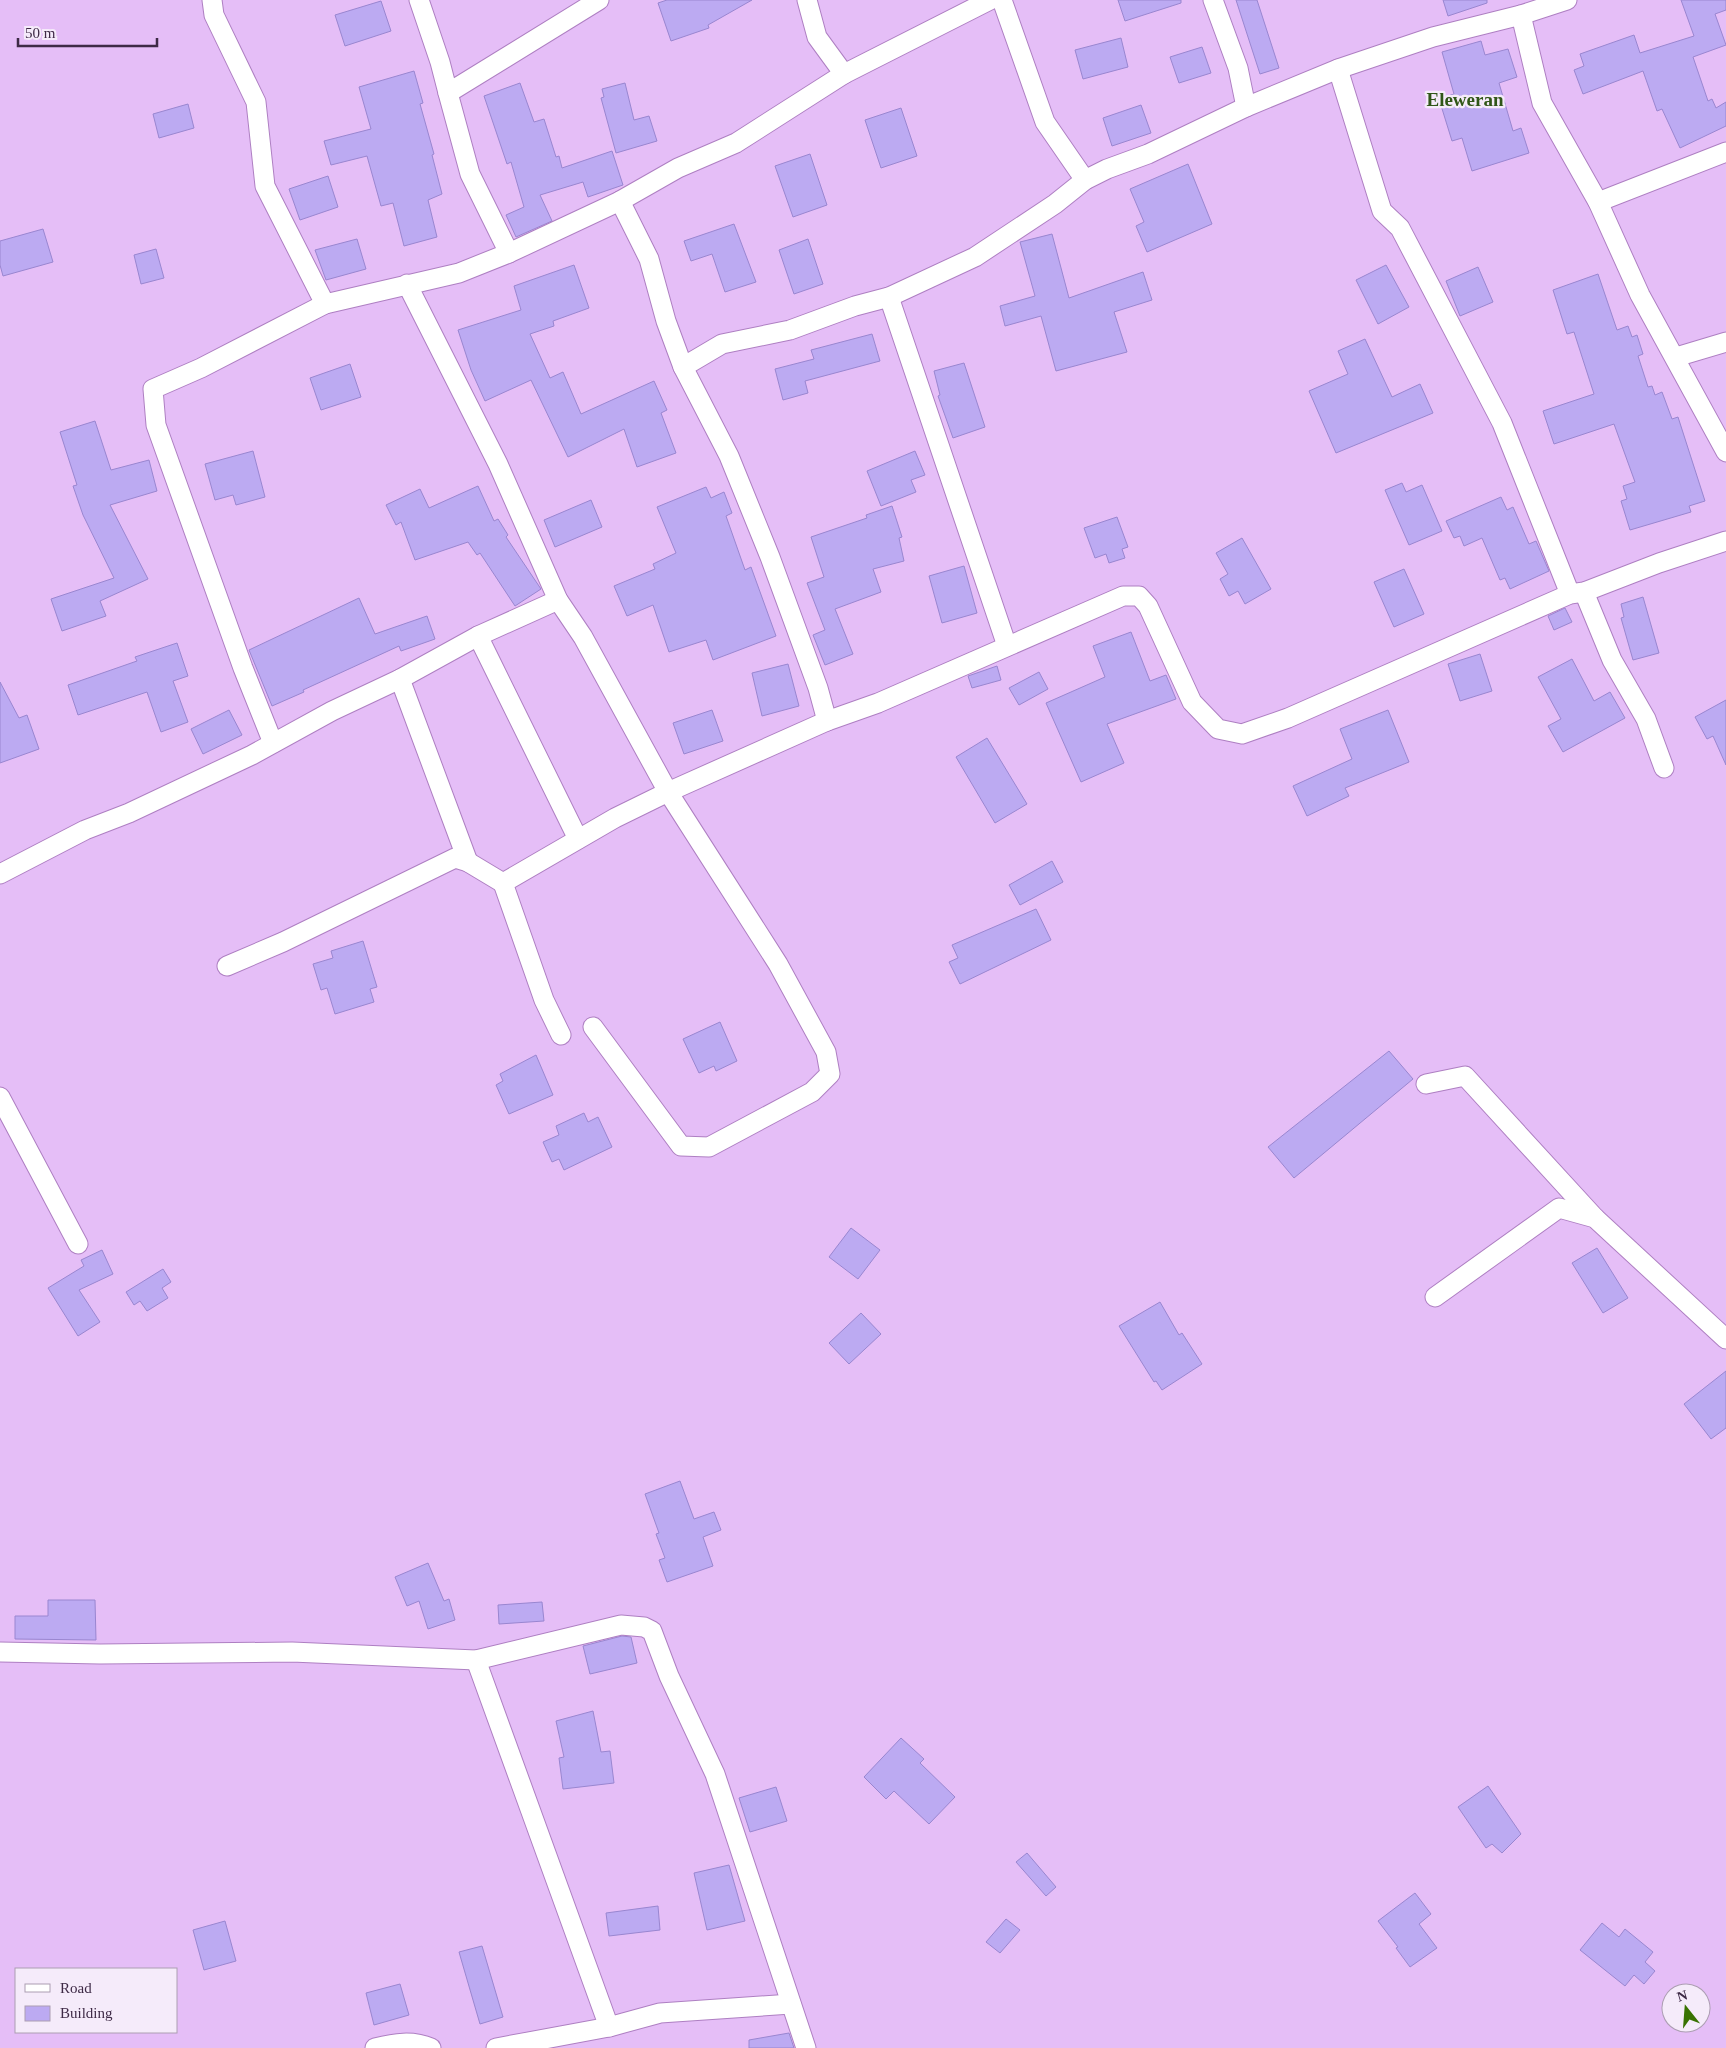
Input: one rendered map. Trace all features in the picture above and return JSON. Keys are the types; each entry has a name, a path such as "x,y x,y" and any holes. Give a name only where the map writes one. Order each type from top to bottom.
{"street":[{"path":"212,0 214,15 256,102 266,186 325,304"},
{"path":"419,0 440,62 470,174 509,253"},
{"path":"448,93 599,0"},
{"path":"807,0 816,37 844,74"},
{"path":"273,743 243,668 156,425 153,389 325,304 459,273 509,253 620,201 678,168 736,143 844,74 990,0"},
{"path":"1002,0 1045,122 1086,180"},
{"path":"1213,0 1238,68 1246,107"},
{"path":"683,367 722,344 790,330 855,306 890,297 974,257 1055,204 1086,180 1107,169 1148,154 1246,107 1338,69 1433,37 1520,15 1567,0"},
{"path":"1520,15 1542,103 1598,202 1640,295 1676,357 1726,452"},
{"path":"1338,69 1382,211 1400,228 1502,423 1577,593 1646,720 1664,768"},
{"path":"1598,202 1726,152"},
{"path":"620,201 649,259 666,321 683,367 729,456 770,557 818,688 827,720"},
{"path":"406,284 498,464 558,600 583,637 668,792 778,964 826,1052 830,1074 812,1092 709,1147 681,1146 593,1027"},
{"path":"890,297 1007,646"},
{"path":"1676,357 1726,342"},
{"path":"503,883 578,839 668,792 827,720 878,704 1123,596 1139,596 1148,606 1192,702 1218,729 1242,734 1288,718 1577,593 1726,541"},
{"path":"0,874 85,830 129,813 235,764 332,711 400,679 478,636 558,600"},
{"path":"478,636 578,839"},
{"path":"400,679 468,862"},
{"path":"227,966 455,858 468,862 503,883 544,1000 561,1035"},
{"path":"1426,1084 1465,1076 1595,1218 1726,1339"},
{"path":"0,1097 78,1244"},
{"path":"1435,1297 1559,1208 1595,1218"},
{"path":"0,1652 100,1654 292,1652 476,1660 621,1625 644,1627 652,1631 673,1685 715,1774 806,2048"},
{"path":"476,1660 609,2027"},
{"path":"496,2048 609,2027 660,2013 791,2004"},
{"path":"375,2048 391,2044 417,2042 431,2048"}],"building":[{"path":"667,0 752,0 708,25 709,28 671,41 658,3"},
{"path":"1118,0 1181,0 1181,3 1125,21"},
{"path":"1236,0 1257,0 1279,68 1260,74"},
{"path":"1443,0 1487,0 1487,3 1448,16"},
{"path":"1681,0 1726,0 1726,10 1715,14 1726,45 1693,57 1708,101 1712,99 1716,108 1726,102 1726,126 1680,148 1662,109 1657,111 1643,71 1583,94 1574,70 1584,66 1580,54 1634,35 1640,53 1694,36"},
{"path":"381,1 391,31 345,46 335,15"},
{"path":"1121,38 1128,67 1083,79 1075,50"},
{"path":"1481,41 1485,55 1508,49 1517,77 1499,83 1513,131 1521,128 1529,153 1472,171 1462,138 1452,141 1439,99 1454,94 1442,52"},
{"path":"1202,47 1211,73 1179,83 1170,57"},
{"path":"414,71 423,103 420,104 434,154 432,155 442,194 428,200 437,237 404,246 393,203 381,206 367,156 331,165 324,141 371,129 359,87"},
{"path":"520,83 534,122 544,119 556,157 559,156 562,168 612,151 623,185 588,197 583,182 540,195 552,221 516,237 506,215 524,207 511,162 507,164 484,96"},
{"path":"625,83 634,120 649,116 657,141 616,153 601,98 604,97 602,89"},
{"path":"188,104 194,128 159,138 153,114"},
{"path":"1141,105 1151,133 1112,146 1103,118"},
{"path":"901,108 917,156 881,168 865,120"},
{"path":"810,154 827,205 793,217 775,166"},
{"path":"1188,164 1212,224 1147,252 1136,226 1144,222 1130,189"},
{"path":"328,176 338,207 300,220 289,189"},
{"path":"734,224 756,282 725,292 712,254 691,261 684,241"},
{"path":"43,229 53,262 3,276 0,265 0,241"},
{"path":"1052,234 1069,298 1143,272 1152,300 1114,312 1127,352 1056,371 1041,316 1005,326 1000,306 1035,296 1020,242"},
{"path":"357,239 366,269 326,280 315,250"},
{"path":"808,239 823,284 794,294 779,250"},
{"path":"156,249 164,278 141,284 134,255"},
{"path":"574,265 589,308 553,321 554,326 530,334 550,378 563,372 581,414 654,381 667,410 661,413 676,453 637,467 624,429 568,457 531,380 485,401 471,370 458,330 521,310 514,286"},
{"path":"1386,265 1409,307 1378,324 1356,280"},
{"path":"1478,267 1493,302 1460,316 1446,281"},
{"path":"1598,274 1617,330 1628,326 1632,337 1637,335 1643,354 1638,356 1648,387 1652,386 1655,395 1662,392 1672,419 1678,417 1705,501 1689,506 1691,512 1630,530 1621,501 1627,499 1623,486 1635,482 1614,424 1554,444 1543,411 1594,394 1574,332 1567,334 1553,290"},
{"path":"872,334 880,361 805,381 808,393 783,400 775,369 814,359 811,350"},
{"path":"1365,339 1392,397 1420,384 1433,413 1336,453 1309,391 1348,374 1338,351"},
{"path":"964,363 985,427 953,438 938,396 940,395 934,371"},
{"path":"350,364 361,397 321,410 310,378"},
{"path":"95,421 111,470 149,460 157,491 110,505 148,579 100,601 106,616 62,631 51,599 114,578 83,515 73,486 77,485 60,432"},
{"path":"253,451 265,497 236,505 233,495 215,500 205,464"},
{"path":"915,451 925,475 911,480 916,492 881,506 867,471"},
{"path":"1402,483 1406,492 1422,485 1442,531 1409,545 1385,490"},
{"path":"478,486 494,521 498,519 508,535 506,537 541,589 515,606 480,553 477,555 468,542 415,560 401,522 396,525 386,505 420,489 429,508"},
{"path":"706,487 711,498 724,492 732,513 726,516 745,570 751,567 776,636 713,660 706,640 669,652 653,605 627,616 614,586 655,569 653,564 676,553 657,507"},
{"path":"1501,497 1507,510 1513,507 1529,544 1536,541 1549,571 1510,589 1505,578 1500,580 1482,538 1464,546 1460,536 1454,538 1446,521"},
{"path":"591,500 602,527 555,547 544,520"},
{"path":"892,506 902,537 899,538 904,561 873,569 881,592 835,609 853,654 825,665 813,635 825,630 807,583 824,577 811,537 867,518 866,515"},
{"path":"1117,517 1128,547 1122,549 1125,558 1109,563 1106,554 1095,558 1084,528"},
{"path":"1242,538 1271,589 1245,604 1238,591 1229,596 1220,579 1228,574 1216,553"},
{"path":"964,566 977,613 942,623 929,576"},
{"path":"1404,569 1424,614 1394,627 1374,582"},
{"path":"1643,597 1659,653 1633,660 1621,618 1624,617 1621,604"},
{"path":"359,598 375,634 427,616 435,639 401,651 399,646 272,706 249,650"},
{"path":"1565,608 1572,622 1554,630 1548,616"},
{"path":"1131,632 1150,681 1166,675 1176,699 1107,724 1124,763 1081,782 1046,703 1105,677 1093,646"},
{"path":"177,643 188,676 173,681 188,722 161,732 147,692 78,715 68,685 137,661 135,657"},
{"path":"1480,654 1492,691 1460,701 1448,664"},
{"path":"1572,659 1594,701 1610,692 1625,718 1563,752 1548,726 1561,719 1538,677"},
{"path":"788,664 799,706 762,716 752,673"},
{"path":"997,666 1001,680 972,688 968,676"},
{"path":"1039,672 1048,689 1019,705 1009,688"},
{"path":"0,682 19,718 27,715 39,749 0,763"},
{"path":"1726,700 1726,765 1713,736 1707,739 1695,717"},
{"path":"229,710 242,735 203,754 191,729"},
{"path":"712,710 723,741 684,754 673,723"},
{"path":"1388,710 1409,762 1345,788 1349,796 1307,816 1293,786 1352,759 1340,729"},
{"path":"987,738 1027,804 995,823 956,757"},
{"path":"1052,861 1063,882 1020,905 1009,885"},
{"path":"1036,909 1051,940 960,984 949,962 958,958 952,945"},
{"path":"363,941 377,987 370,989 374,1002 335,1014 327,988 321,990 313,964 333,958 331,951"},
{"path":"720,1022 737,1061 716,1071 714,1066 699,1073 683,1039"},
{"path":"1389,1051 1413,1079 1294,1178 1268,1147"},
{"path":"536,1055 553,1095 509,1114 496,1085 503,1081 500,1074"},
{"path":"584,1113 588,1122 598,1117 612,1147 564,1170 559,1159 552,1162 543,1142 559,1135 556,1126"},
{"path":"851,1228 880,1250 858,1279 829,1257"},
{"path":"1597,1248 1628,1298 1603,1313 1572,1263"},
{"path":"102,1250 113,1274 79,1290 100,1322 78,1336 48,1288 84,1266 81,1260"},
{"path":"163,1269 171,1282 162,1288 168,1298 147,1311 140,1301 134,1305 126,1292"},
{"path":"1160,1302 1179,1335 1182,1333 1202,1364 1162,1390 1156,1381 1154,1382 1119,1326"},
{"path":"861,1313 881,1334 849,1364 829,1343"},
{"path":"1726,1371 1726,1428 1711,1439 1684,1404"},
{"path":"680,1481 694,1519 714,1512 721,1530 703,1537 713,1566 667,1582 659,1560 665,1558 656,1534 659,1533 645,1494"},
{"path":"428,1563 444,1601 449,1599 455,1620 428,1629 419,1601 407,1606 395,1577"},
{"path":"48,1600 95,1600 96,1640 15,1639 15,1616 48,1616"},
{"path":"542,1602 544,1621 499,1624 498,1605"},
{"path":"622,1636 631,1637 637,1663 590,1674 583,1646"},
{"path":"593,1711 601,1752 610,1751 614,1783 563,1789 559,1758 564,1757 556,1721"},
{"path":"901,1738 924,1759 920,1763 955,1797 929,1824 894,1791 886,1799 864,1777"},
{"path":"1488,1786 1521,1834 1502,1853 1492,1844 1486,1848 1458,1807"},
{"path":"776,1787 787,1821 750,1832 739,1798"},
{"path":"1027,1853 1056,1887 1046,1896 1016,1862"},
{"path":"729,1865 745,1921 707,1930 694,1873"},
{"path":"1415,1893 1431,1914 1419,1924 1437,1948 1410,1967 1396,1948 1398,1947 1378,1921"},
{"path":"658,1906 660,1930 609,1936 606,1913"},
{"path":"1006,1919 1020,1930 1000,1953 986,1942"},
{"path":"225,1921 236,1961 204,1970 193,1930"},
{"path":"1602,1923 1619,1937 1625,1929 1653,1952 1645,1962 1655,1971 1644,1984 1634,1975 1625,1986 1580,1950"},
{"path":"482,1946 503,2017 480,2024 459,1952"},
{"path":"400,1984 409,2015 374,2025 366,1993"},
{"path":"789,2033 794,2048 749,2048 749,2040"}],"district":[{"name":"Eleweran","path":"1465,99"}]}
